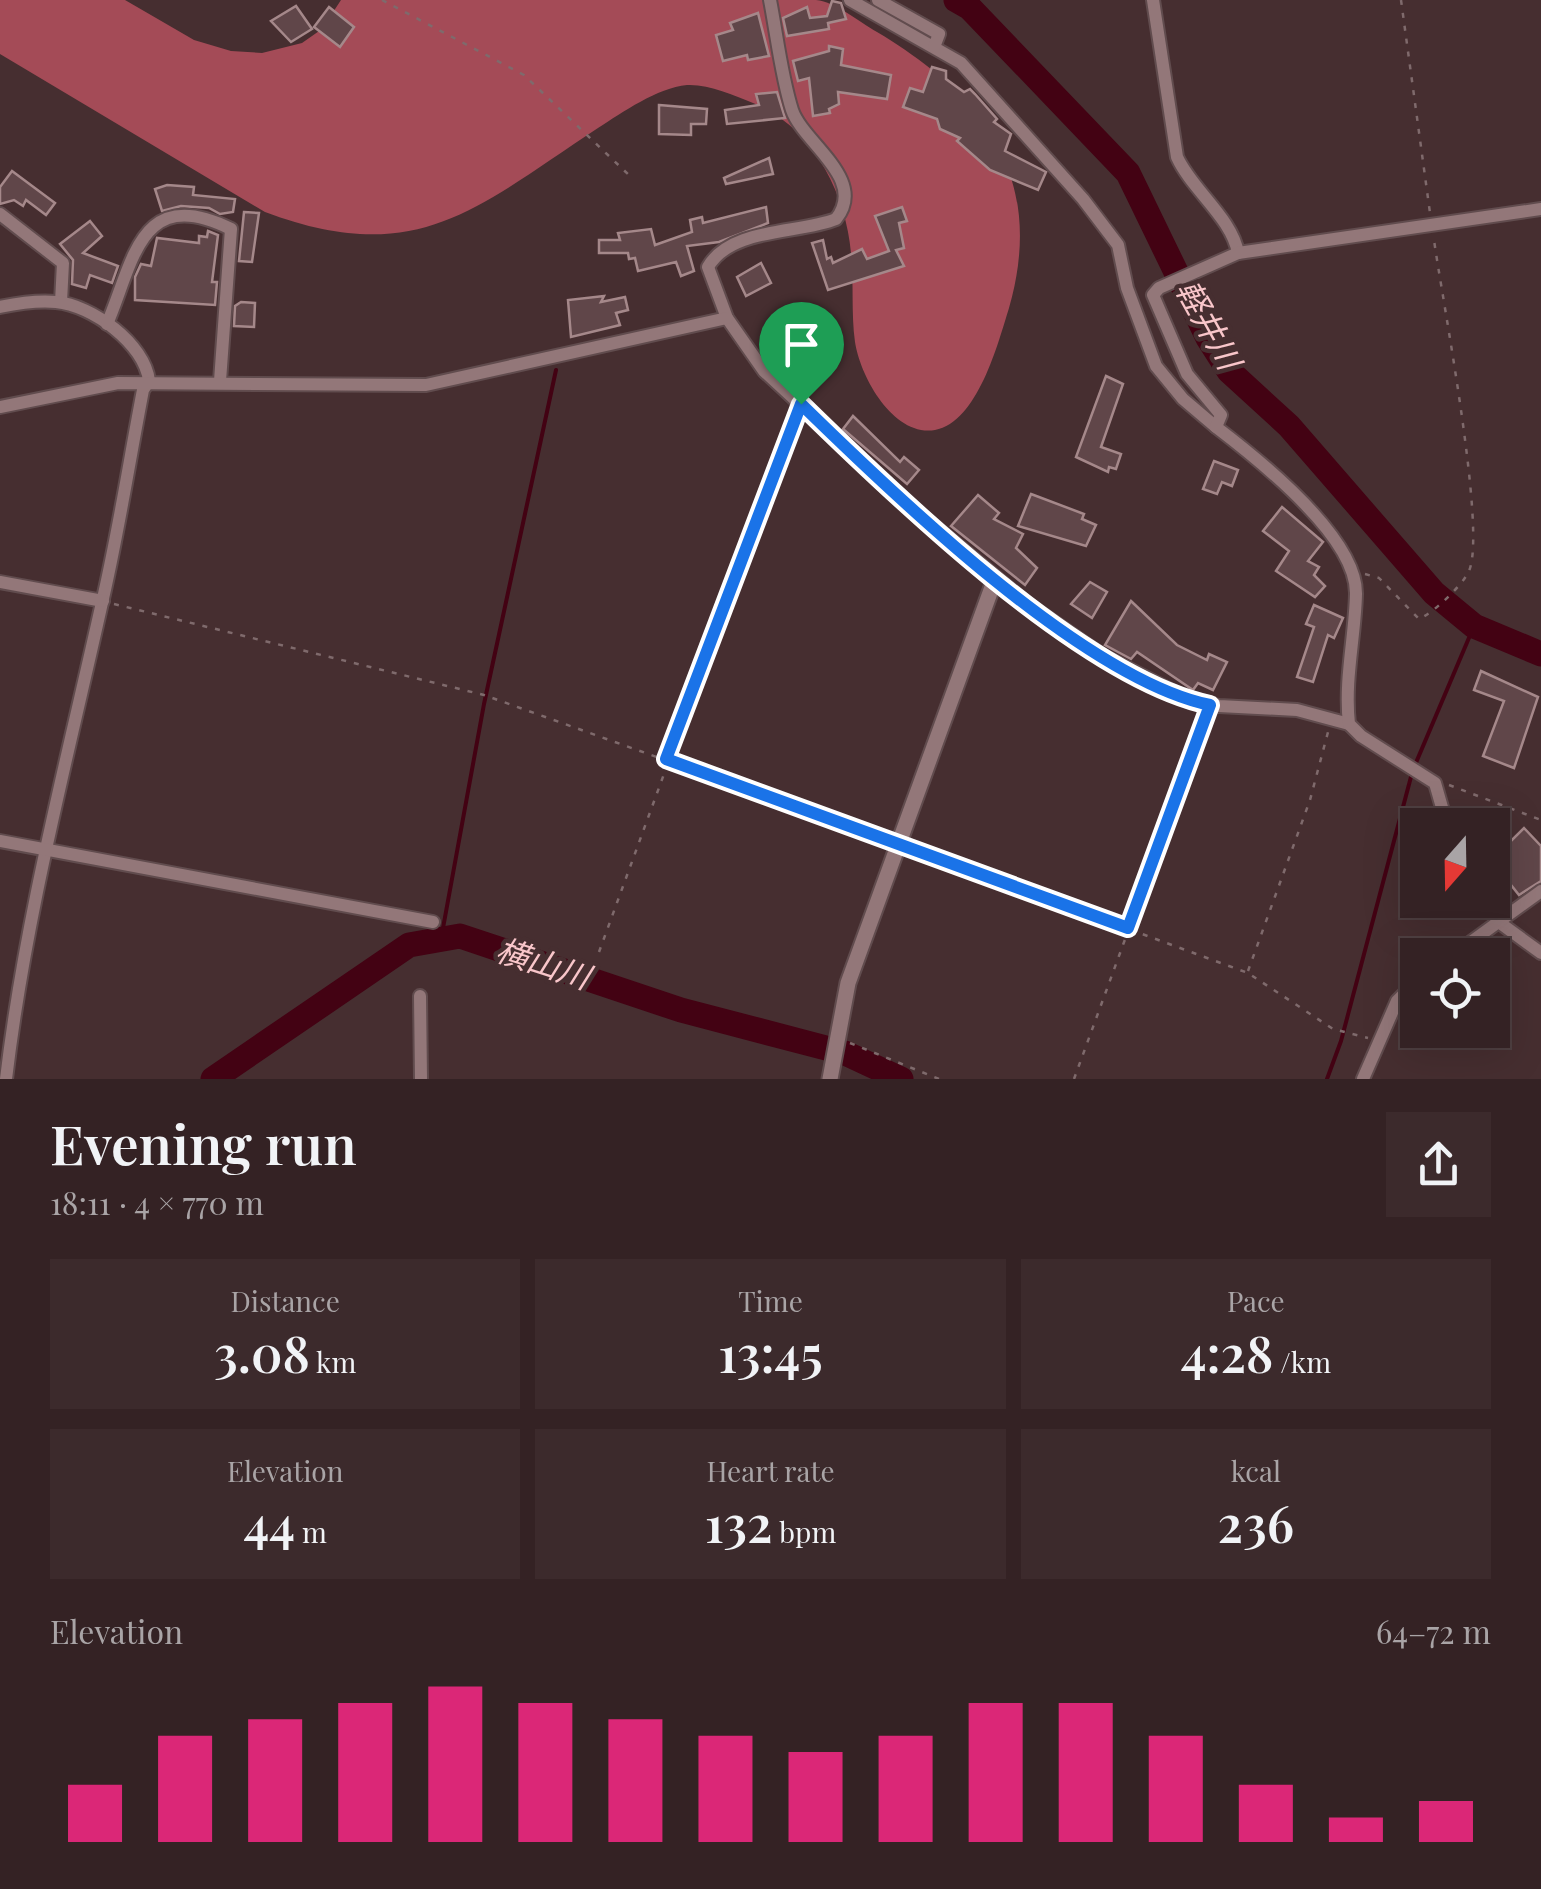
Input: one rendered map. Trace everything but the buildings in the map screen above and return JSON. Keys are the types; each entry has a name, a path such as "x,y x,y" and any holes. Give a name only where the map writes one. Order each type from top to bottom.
{"street":[{"path":"770,0 792,110 839,178 842,211 826,224 768,232 710,261 708,267 727,318 764,371 995,579 1116,663 1180,696 1210,705 1297,710 1349,724 1438,788 1443,808"},
{"path":"850,0 934,46 977,78 1112,236 1156,366 1183,399 1262,462 1313,515 1353,576 1349,724"},
{"path":"878,0 939,34 934,46"},
{"path":"1153,0 1177,157 1189,180 1233,238 1238,253"},
{"path":"1216,427 1221,415 1187,374 1154,300 1158,288 1238,253 1541,209"},
{"path":"0,214 63,263 61,302"},
{"path":"107,324 142,235 166,220 190,216 207,217 231,229 220,381"},
{"path":"0,307 28,301 61,302 107,324 144,362 149,382 144,390 103,602 45,850 17,988 6,1079"},
{"path":"0,407 118,383 220,381 346,388 426,385 727,318"},
{"path":"830,1079 848,984 995,579"},
{"path":"0,582 103,602"},
{"path":"0,841 433,922"},
{"path":"1478,938 1541,891"},
{"path":"1496,918 1541,953"},
{"path":"420,996 421,1079"},
{"path":"1363,1079 1400,997"}],"path":[{"path":"382,0 524,75 631,177"},
{"path":"1353,576 1376,576 1412,616 1428,614 1470,566 1471,500 1401,0"},
{"path":"599,952 666,759 801,404"},
{"path":"103,602 484,695 1248,973 1334,1029 1378,1040"},
{"path":"1074,1079 1210,705"},
{"path":"1248,973 1334,720"},
{"path":"1438,788 1448,784 1541,820"},
{"path":"835,1038 939,1079"}],"shaded area":[{"path":"0,0 125,0 194,40 231,51 262,53 302,43 322,29 341,0 816,0 831,4 915,57 949,84 998,146 1012,181 1019,220 1018,262 999,341 974,397 950,424 920,430 893,414 871,387 858,356 848,230 822,164 809,145 774,114 721,91 687,85 664,91 629,108 479,205 405,232 364,234 318,228 265,212 0,54"}],"waterway":[{"name":"軽井川","path":"956,0 970,8 1128,173 1208,338 1229,371 1289,426 1434,593 1474,626 1541,654"},
{"path":"441,939 484,704 556,370"},
{"path":"1415,765 1474,626"},
{"path":"1327,1079 1341,1041 1412,773"},
{"name":"横山川","path":"213,1079 409,945 460,936 681,1010 845,1053 901,1079"}],"route":[{"path":"801,404 910,505 1028,604 1116,663 1180,696 1210,705 1128,928 666,759 801,404"}]}
